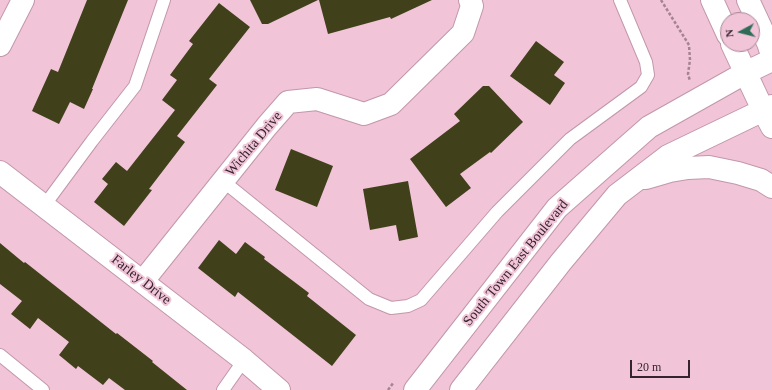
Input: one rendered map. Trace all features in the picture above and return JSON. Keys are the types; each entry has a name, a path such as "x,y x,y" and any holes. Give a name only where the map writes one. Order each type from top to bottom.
{"main road":[{"path":"0,45 23,0"},
{"name":"Wichita Drive","path":"142,281 288,102 317,99 364,114 391,104 463,33 472,6 470,0"},
{"path":"712,0 720,18"},
{"path":"748,0 772,55"},
{"path":"461,390 561,262 617,195 668,156 769,114 745,73 736,52"},
{"name":"South Town East Boulevard","path":"415,390 557,208 649,127 745,73 772,60"},
{"path":"635,181 688,168 709,167 738,173 761,180 772,187"},
{"name":"Farley Drive","path":"0,172 244,360 279,390"}],"lane":[{"path":"44,206 135,86 164,0"},
{"path":"223,181 369,299 391,308 408,306 421,300 497,212 570,139 641,87 648,75 646,62 620,0"},
{"path":"0,355 43,390"},
{"path":"223,390 244,360"}],"building":[{"path":"87,0 128,0 84,109 70,102 59,124 32,111 51,69 58,72"},
{"path":"250,0 318,0 268,24 262,24"},
{"path":"319,0 432,0 391,19 390,17 328,34"},
{"path":"219,3 250,27 209,79 217,85 177,136 185,142 149,189 152,190 124,226 94,202 108,184 102,179 116,162 127,171 175,110 162,100 177,80 170,75 193,44 189,41"},
{"path":"536,41 564,62 554,75 565,83 550,105 510,76"},
{"path":"483,86 489,86 523,122 491,153 490,152 460,174 471,188 446,207 410,159 460,121 454,114"},
{"path":"291,149 333,166 317,207 275,190"},
{"path":"408,181 418,237 399,241 396,225 370,230 363,189"},
{"path":"219,240 236,254 245,242 265,257 264,259 309,293 307,296 356,335 332,366 238,292 235,297 198,268"},
{"path":"0,243 116,334 117,333 153,361 152,362 187,390 125,390 109,378 103,385 78,366 76,369 59,355 69,342 38,318 30,329 11,314 22,301 0,284"}]}
